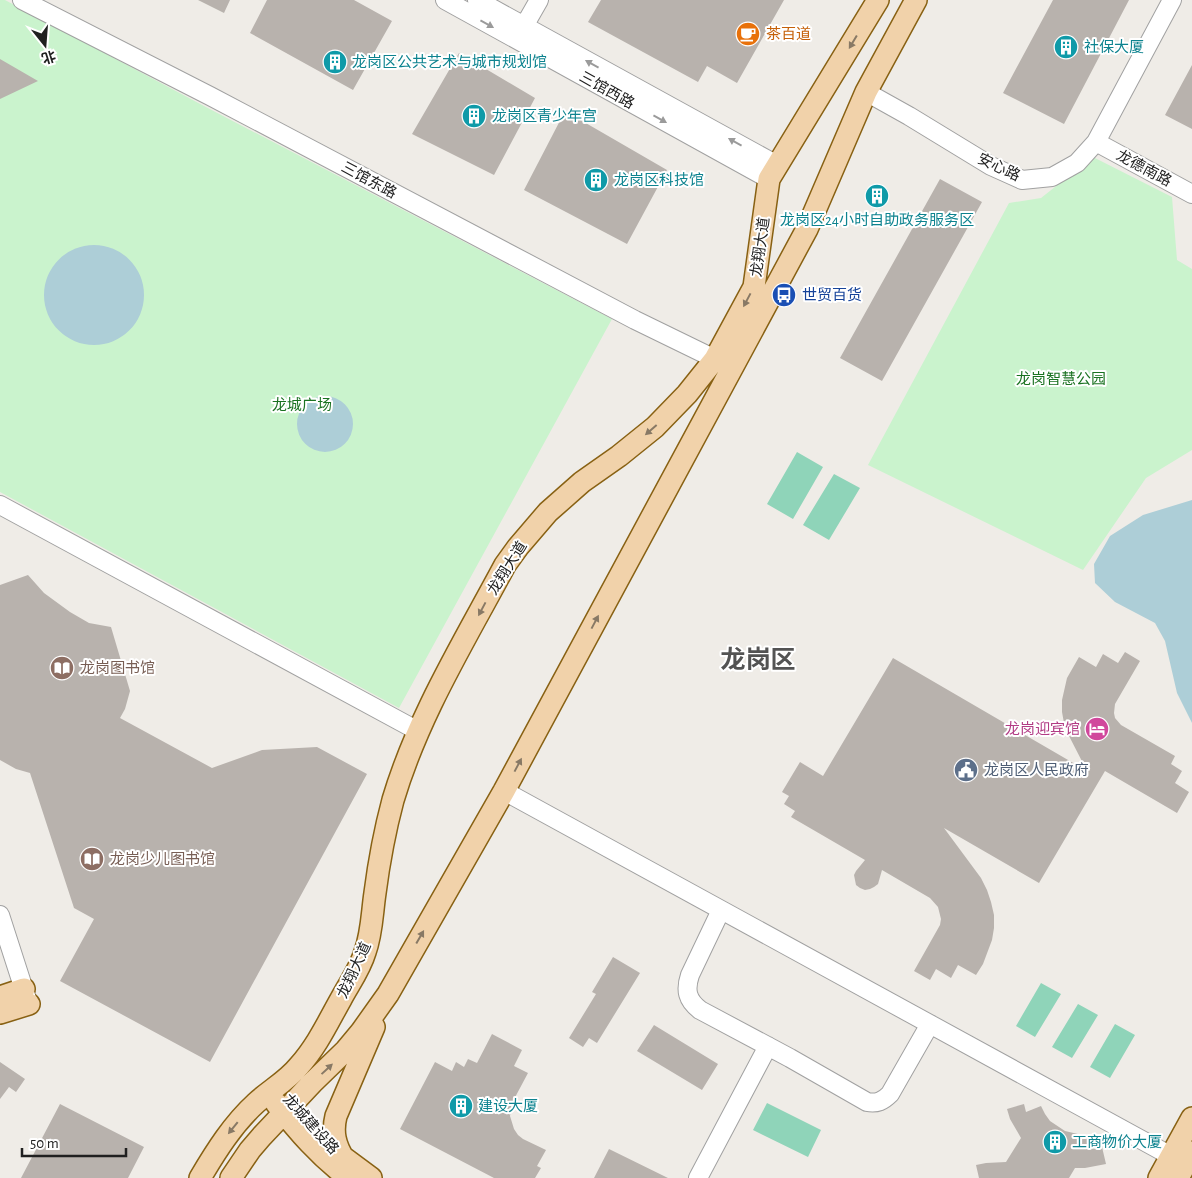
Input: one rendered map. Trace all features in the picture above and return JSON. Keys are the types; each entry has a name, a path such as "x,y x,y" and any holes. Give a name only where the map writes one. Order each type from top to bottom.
{"main road":[{"name":"龙翔大道","path":"200,1178 228,1134 242,1118 298,1068 311,1051 356,972 365,952 371,931 384,836 393,800 405,765 433,699 505,565 548,512 582,482 655,427 687,394 715,359 754,287 773,172 878,0"},
{"name":"龙翔大道","path":"231,1178 262,1136 346,1050 388,994 504,791 807,229 866,92 916,0"},
{"path":"346,1168 335,1138 336,1116 388,994"},
{"path":"0,996 27,997"},
{"path":"0,1013 27,997"},
{"name":"龙城建设路","path":"273,1089 288,1108 321,1138 346,1168 370,1178"},
{"path":"1159,1178 1184,1162 1192,1118"}],"street":[{"name":"三馆东路","path":"22,0 219,101 635,320 715,359"},
{"name":"三馆西路","path":"445,0 520,33 773,172"},
{"name":"三馆西路","path":"477,0 520,33"},
{"path":"520,33 539,0"},
{"name":"安心路","path":"866,92 991,166 1022,180 1052,177 1077,163 1096,142 1172,0"},
{"name":"龙德南路","path":"1096,142 1192,194"},
{"path":"0,505 418,731"},
{"path":"504,791 1184,1162"},
{"path":"721,910 690,975 687,985 690,1000 700,1010 867,1102 877,1103 890,1094 930,1024"},
{"path":"0,915 27,997"},
{"path":"698,1178 768,1046"}],"green space":[{"name":"龙城广场","path":"0,0 5,0 612,319 399,708 0,492"},
{"name":"龙岗智慧公园","path":"1093,157 1172,197 1177,260 1192,269 1192,450 1146,478 1083,570 868,465 1009,203 1041,198"},
{"path":"797,452 823,467 793,519 767,504"},
{"path":"834,474 860,488 829,540 803,525"},
{"path":"1041,983 1061,994 1035,1037 1016,1026"},
{"path":"1078,1004 1098,1015 1072,1058 1052,1047"},
{"path":"1115,1024 1135,1035 1110,1078 1090,1067"},
{"path":"767,1103 821,1130 808,1157 753,1130"}],"water":[{"path":"94,245 113,249 130,259 140,276 144,295 140,314 130,331 113,341 94,345 75,341 58,331 48,314 44,295 48,276 58,259 75,249"},
{"path":"319,396 331,396 341,400 349,408 353,424 349,440 341,448 331,452 319,452 309,448 301,440 297,430 297,418 301,408 309,400"},
{"path":"1192,500 1192,723 1177,693 1165,641 1155,623 1115,602 1095,583 1094,564 1110,536 1143,515"}],"building":[{"path":"198,0 230,0 224,13"},
{"name":"龙岗区公共艺术与城市规划馆","path":"267,0 354,0 392,21 353,90 250,33"},
{"path":"601,0 784,0 737,83 707,66 698,82 588,22"},
{"name":"社保大厦","path":"1053,0 1129,0 1064,124 1003,93"},
{"name":"龙岗区青少年宫","path":"459,53 535,98 494,175 412,134"},
{"path":"0,59 38,81 0,99"},
{"path":"1192,65 1192,129 1165,115"},
{"name":"龙岗区科技馆","path":"565,111 667,170 627,244 524,190"},
{"path":"940,179 982,202 882,381 840,358"},
{"path":"28,575 44,593 70,612 89,623 111,627 130,691 125,709 120,718 212,768 262,750 317,747 367,774 210,1062 60,981 94,919 74,908 30,773 16,769 0,760 0,585"},
{"path":"1125,652 1140,661 1115,704 1115,718 1121,725 1175,756 1171,764 1182,771 1175,783 1189,792 1177,813 1105,771 1039,883 944,828 981,878 987,890 994,915 992,940 983,964 976,975 958,965 951,978 936,969 930,980 914,971 940,925 941,919 938,907 930,898 882,870 878,884 870,889 860,888 856,885 854,875 865,860 791,817 795,811 784,804 789,796 782,792 800,762 823,776 893,658 1087,771 1064,723 1062,700 1067,678 1079,657 1096,667 1103,654 1118,663"},
{"path":"613,957 640,973 597,1043 589,1038 583,1047 569,1038 596,994 592,992"},
{"path":"654,1025 718,1064 702,1090 637,1051"},
{"name":"建设大厦","path":"492,1034 522,1050 514,1066 528,1073 512,1103 510,1116 518,1135 546,1150 537,1166 541,1168 535,1178 494,1178 400,1129 435,1062 452,1071 456,1062 464,1067 468,1059 477,1063"},
{"path":"0,1062 25,1079 16,1092 9,1087 0,1099"},
{"path":"60,1104 144,1147 128,1178 21,1178"},
{"name":"工商物价大厦","path":"1024,1104 1026,1112 1041,1106 1050,1121 1065,1131 1082,1135 1091,1134 1094,1149 1102,1147 1106,1164 1075,1168 1069,1178 979,1178 976,1165 1006,1162 1021,1138 1010,1119 1007,1109"},
{"path":"609,1149 668,1178 594,1178"}],"place":[{"name":"茶百道","path":"748,34"},
{"name":"社保大厦","path":"1066,47"},
{"name":"龙岗区公共艺术与城市规划馆","path":"335,62"},
{"name":"龙岗区青少年宫","path":"474,116"},
{"name":"龙岗区科技馆","path":"596,180"},
{"name":"龙岗区24小时自助政务服务区","path":"877,196"},
{"name":"世贸百货","path":"784,295"},
{"name":"龙岗图书馆","path":"62,668"},
{"name":"龙岗迎宾馆","path":"1097,729"},
{"name":"龙岗区人民政府","path":"966,770"},
{"name":"龙岗少儿图书馆","path":"92,859"},
{"name":"建设大厦","path":"461,1106"},
{"name":"工商物价大厦","path":"1055,1142"}],"district":[{"name":"龙岗区","path":"758,659"}]}
